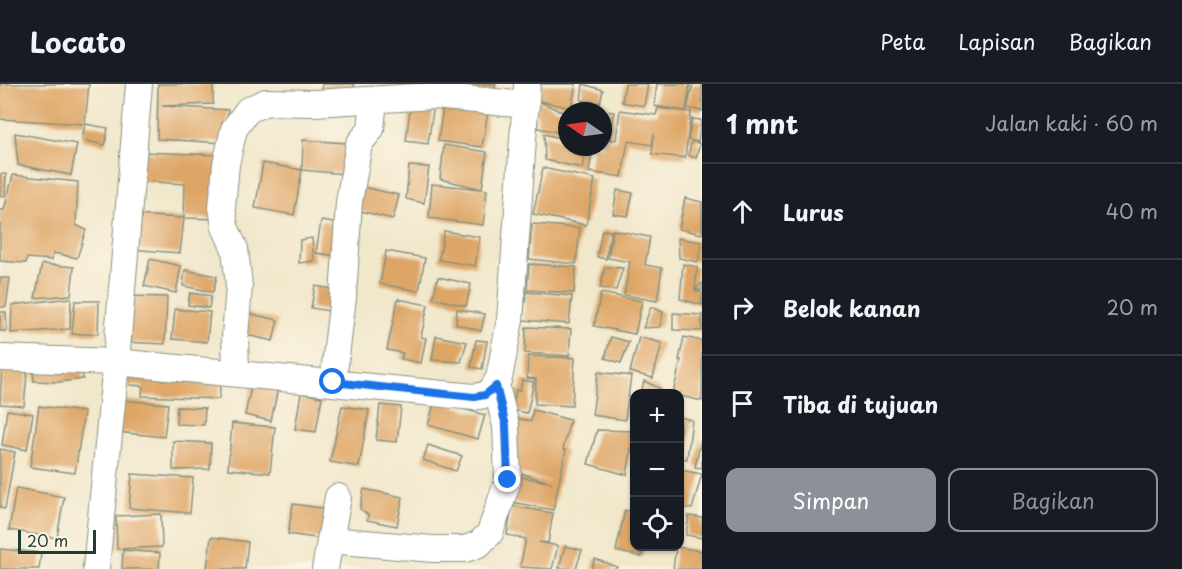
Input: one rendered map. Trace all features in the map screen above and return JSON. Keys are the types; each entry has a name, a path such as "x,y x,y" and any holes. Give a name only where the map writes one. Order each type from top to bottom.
{"street":[{"path":"96,569 139,84"},
{"path":"0,358 116,362 474,397 485,395 496,386 503,365 510,320 527,95 434,96 314,103 266,102 248,110 234,129 226,164 222,207 225,227 235,249 239,286 235,336 236,372"},
{"path":"333,382 343,297 349,202 358,150 362,139 371,129 374,100"},
{"path":"330,540 454,549 465,549 479,544 490,533 508,480 506,426 496,386"},
{"path":"325,569 338,497"}],"building":[{"path":"0,84 89,84 85,124 0,119"},
{"path":"158,84 213,84 213,104 162,106 228,110 225,143 157,139"},
{"path":"322,84 354,84 353,97 321,94"},
{"path":"448,84 496,84 492,98 447,89"},
{"path":"539,84 576,84 572,102 558,102 558,105 536,100"},
{"path":"583,84 603,90 600,102 581,100"},
{"path":"625,84 648,84 644,106 622,102"},
{"path":"657,84 690,84 686,111 654,106"},
{"path":"693,84 702,84 702,111 687,108"},
{"path":"444,100 489,106 482,147 438,141"},
{"path":"536,100 558,110 558,132 538,128"},
{"path":"411,101 434,104 428,144 406,141"},
{"path":"658,108 691,112 685,158 652,154 654,134 652,145 628,141 622,177 589,172 592,156 612,156 612,140 616,140 620,110 656,115"},
{"path":"692,119 701,120 698,142 688,140"},
{"path":"85,124 108,128 105,145 82,140"},
{"path":"15,133 77,144 71,175 18,165"},
{"path":"544,134 558,138 558,156 584,156 582,168 545,160"},
{"path":"303,140 347,143 344,174 302,170"},
{"path":"692,141 700,144 696,158 688,155"},
{"path":"444,145 487,152 482,189 440,179"},
{"path":"142,152 220,155 218,219 184,218 185,184 140,181"},
{"path":"263,163 302,170 294,215 255,208"},
{"path":"409,166 429,167 424,203 406,199"},
{"path":"543,168 595,179 586,225 533,214"},
{"path":"0,174 6,174 5,196 0,196"},
{"path":"13,175 78,182 76,225 86,230 77,258 53,253 52,260 27,258 26,263 0,261 0,210 4,210"},
{"path":"432,184 487,190 483,225 429,218"},
{"path":"358,186 399,195 393,219 352,209"},
{"path":"617,190 633,193 628,216 613,214"},
{"path":"685,198 702,202 702,234 679,229"},
{"path":"131,215 184,218 180,253 129,249"},
{"path":"321,221 340,224 336,256 316,253"},
{"path":"532,224 580,228 576,264 529,259"},
{"path":"602,230 611,231 606,259 597,257"},
{"path":"613,230 650,237 645,265 662,268 657,301 624,295 630,262 608,258"},
{"path":"444,231 480,237 475,266 439,260"},
{"path":"312,238 314,261 299,263 300,240"},
{"path":"678,238 702,242 698,262 679,258"},
{"path":"386,251 425,258 419,291 380,284"},
{"path":"150,259 181,266 176,293 144,286"},
{"path":"42,264 74,267 71,295 35,298"},
{"path":"529,264 576,267 574,293 527,290"},
{"path":"683,264 697,267 695,290 702,293 702,305 680,299"},
{"path":"605,267 623,268 616,290 600,288"},
{"path":"185,270 217,276 213,292 183,286"},
{"path":"438,277 471,284 466,306 433,298"},
{"path":"0,278 10,278 6,307 0,307"},
{"path":"702,283 702,290 695,290"},
{"path":"315,286 338,290 334,312 311,308"},
{"path":"526,292 572,296 569,324 523,320"},
{"path":"190,293 211,296 209,308 188,305"},
{"path":"601,293 642,301 635,334 594,326"},
{"path":"127,296 167,297 165,344 125,342"},
{"path":"71,298 70,329 11,333 12,305"},
{"path":"398,299 428,305 421,337 426,338 421,363 401,359 403,353 387,350"},
{"path":"75,301 99,301 98,334 72,334"},
{"path":"651,307 663,312 660,327 643,328"},
{"path":"175,309 210,312 207,342 172,339"},
{"path":"457,309 485,314 481,331 456,324"},
{"path":"0,312 6,312 7,331 0,331"},
{"path":"247,313 278,320 273,341 242,334"},
{"path":"673,313 702,315 702,331 673,330"},
{"path":"526,327 571,329 569,356 525,353"},
{"path":"436,336 467,342 461,362 432,360"},
{"path":"611,337 629,342 621,363 605,358"},
{"path":"639,337 662,343 653,378 630,372"},
{"path":"684,337 702,341 702,401 684,397 684,389 674,389 681,360 679,360"},
{"path":"476,340 487,341 482,369 471,367"},
{"path":"528,356 575,358 572,406 535,404 536,379 527,378"},
{"path":"32,359 82,360 83,379 59,382 34,381"},
{"path":"2,362 28,365 24,406 0,404"},
{"path":"130,367 221,376 219,399 142,396 143,386 130,385"},
{"path":"598,372 631,376 625,420 592,415"},
{"path":"522,380 534,382 527,413 512,410 516,390 520,391"},
{"path":"644,381 661,389 642,389"},
{"path":"252,382 278,388 271,421 245,415"},
{"path":"301,393 322,397 316,432 295,429"},
{"path":"119,400 168,404 164,437 116,432"},
{"path":"435,401 485,415 478,439 428,425"},
{"path":"380,405 401,407 397,442 376,440"},
{"path":"39,406 84,412 75,473 30,467"},
{"path":"342,406 369,410 359,467 330,462"},
{"path":"177,407 205,408 204,425 176,424"},
{"path":"7,410 33,414 27,450 2,445"},
{"path":"533,410 570,420 553,510 511,502 516,476 553,483 510,470 516,418 531,421"},
{"path":"684,418 692,420 687,459 684,459"},
{"path":"232,423 275,427 270,473 228,469"},
{"path":"597,430 630,431 627,475 588,464"},
{"path":"702,440 702,468 695,467"},
{"path":"173,441 211,443 210,469 173,470"},
{"path":"428,445 462,456 456,471 423,460"},
{"path":"0,449 15,452 5,509 0,508"},
{"path":"684,471 702,474 692,509 684,508"},
{"path":"132,474 193,478 190,513 129,508"},
{"path":"16,488 64,497 57,538 9,530"},
{"path":"364,489 403,497 397,526 367,520 368,515 360,509"},
{"path":"293,504 327,509 322,539 288,534"},
{"path":"512,506 553,513 548,543 539,542 558,546 552,569 520,567 526,539 507,535"},
{"path":"625,510 630,511 630,551 643,551 642,557 616,551"},
{"path":"161,514 162,547 117,549 116,516"},
{"path":"689,516 702,518 702,538 686,535"},
{"path":"211,537 248,542 245,569 207,569"},
{"path":"565,546 582,550 576,569 559,568"},
{"path":"684,548 702,551 702,569 673,569 675,551 684,551"},
{"path":"0,549 41,553 39,569 0,569"},
{"path":"123,550 160,553 159,569 122,569"},
{"path":"595,559 617,567 616,569 591,569"}],"route":[{"path":"333,382 474,397 485,395 496,386 506,426 508,480"}]}
